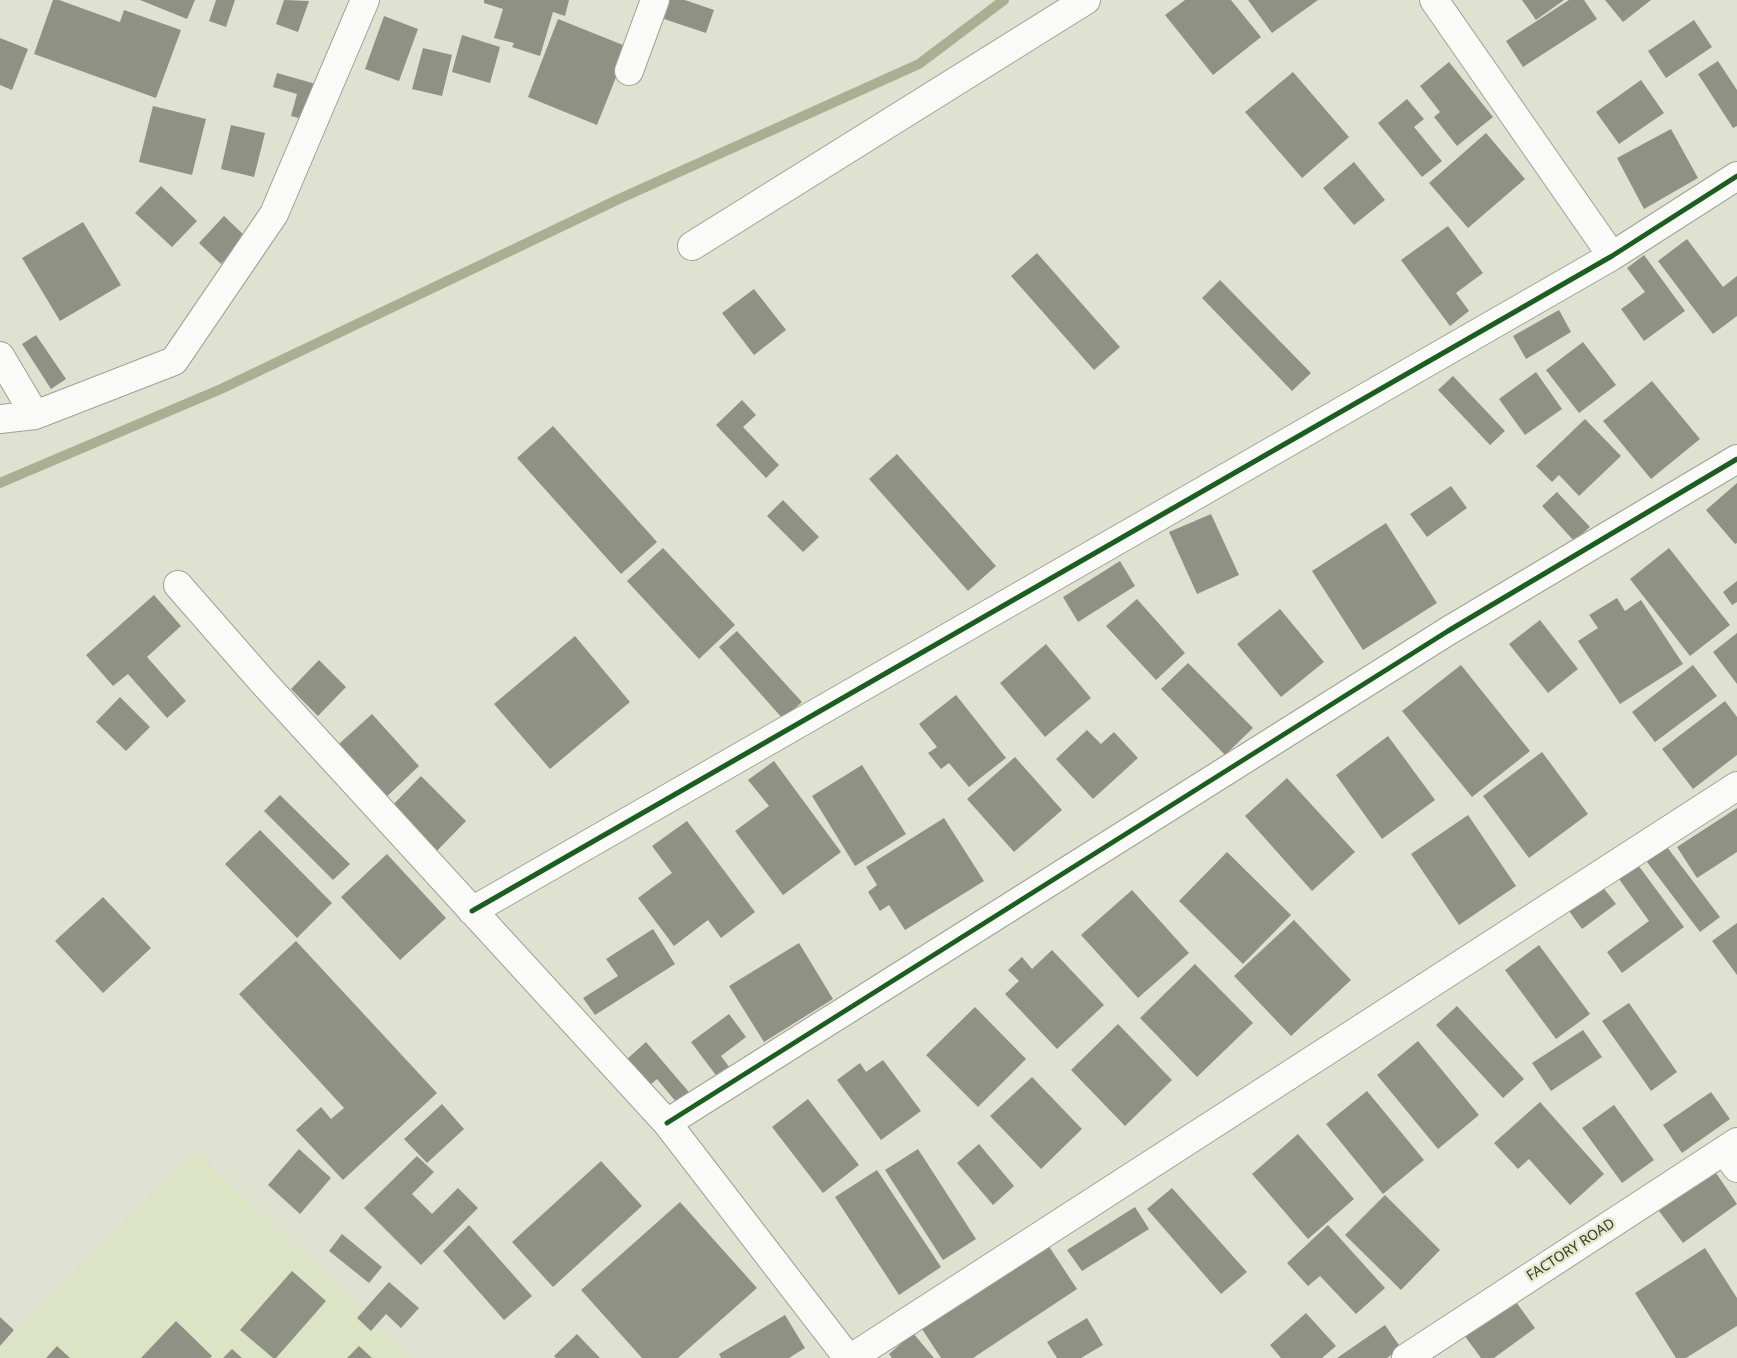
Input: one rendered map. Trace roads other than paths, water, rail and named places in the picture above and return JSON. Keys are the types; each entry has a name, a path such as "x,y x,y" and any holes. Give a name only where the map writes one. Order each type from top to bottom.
{"street":[{"path":"0,419 34,415 174,361 274,214 365,0"},
{"path":"629,71 655,0"},
{"path":"692,246 1086,0"},
{"path":"1434,0 1612,256"},
{"path":"472,911 1612,256 1737,176"},
{"path":"0,356 34,415"},
{"path":"667,1123 1440,637 1737,459"},
{"path":"178,584 262,681 667,1123 850,1358 1737,786"},
{"name":"FACTORY ROAD","path":"1406,1358 1733,1154"}],"waterway":[{"path":"0,483 221,389 619,199 919,64 1004,0"}]}
